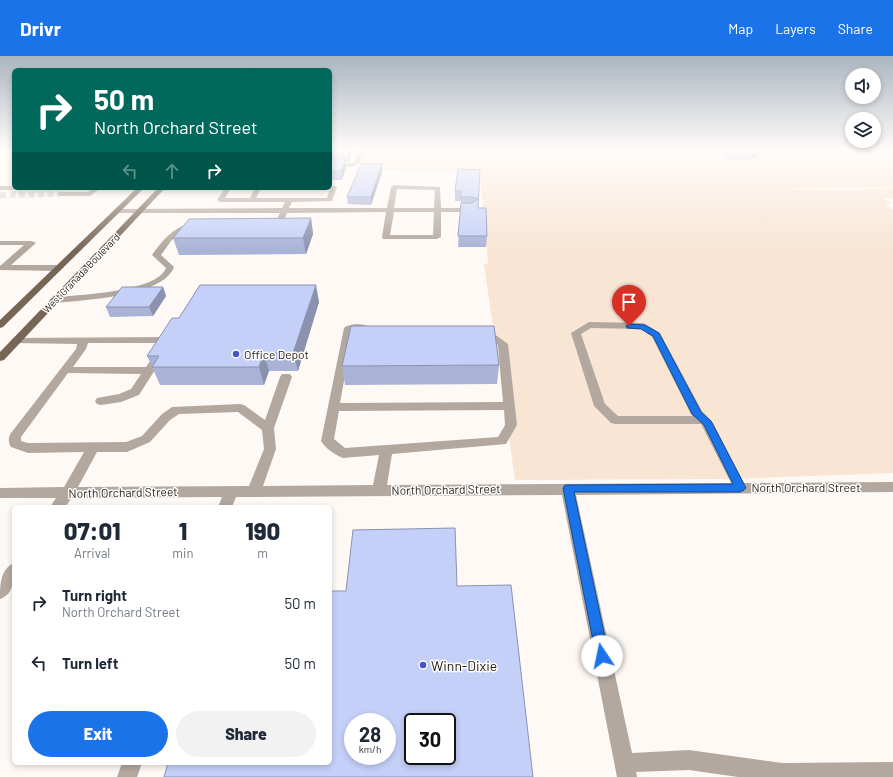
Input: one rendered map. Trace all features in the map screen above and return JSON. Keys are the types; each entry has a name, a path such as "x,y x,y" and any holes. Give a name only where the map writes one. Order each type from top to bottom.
{"main road":[{"name":"West Granada Boulevard","path":"0,325 139,190"},
{"name":"West Granada Boulevard","path":"0,358 160,190"}],"street":[{"path":"227,190 220,200 330,200 334,187 332,187"},
{"path":"394,187 438,188 438,210 438,237 386,237 394,187"},
{"path":"0,188 12,188"},
{"path":"60,194 90,194 95,190"},
{"path":"252,200 257,190"},
{"path":"257,224 279,223 289,200"},
{"path":"117,212 472,210"},
{"path":"55,300 97,297 152,284 166,275 170,267 156,255 175,231 191,225 205,225"},
{"path":"0,243 32,243 1,269"},
{"path":"1,269 59,268"},
{"path":"704,420 615,420 600,406 576,333 589,325 643,326 656,335 697,414 704,420 707,423 740,488"},
{"path":"380,328 349,328 327,442 343,453 502,441 511,425 503,344 482,330 474,329"},
{"path":"77,340 83,343 81,349 15,436 15,444 28,448 127,447 146,439 166,417 176,410 240,408 268,428"},
{"path":"16,341 169,340 135,392 121,398 101,401"},
{"path":"65,370 149,371"},
{"path":"254,491 270,449 268,428 286,377"},
{"path":"334,406 509,406"},
{"path":"59,505 68,493 94,447"},
{"path":"380,490 386,450"},
{"name":"North Orchard Street","path":"0,494 568,488 893,487"},
{"path":"568,488 626,770 688,760 782,773 893,772"},
{"path":"226,505 232,491"},
{"path":"0,592 12,573"},
{"path":"127,777 131,765"}],"shaded area":[{"path":"481,184 893,184 893,187 749,189 864,190 863,189 893,188 893,198 883,198 891,203 886,205 893,210 893,473 728,479 515,480 484,264 488,264"}],"building":[{"path":"353,184 375,184 371,197 347,197"},
{"path":"456,184 479,184 478,208 486,208 487,236 458,236 461,203 472,203 478,199 472,197 461,197 461,191 455,191"},
{"path":"311,218 303,238 173,238 189,219"},
{"name":"Office Depot","path":"200,285 316,285 293,353 264,353 259,367 152,367 159,356 147,356 172,318 179,318"},
{"path":"122,287 163,287 149,307 106,307"},
{"path":"351,326 494,326 499,365 342,366"},
{"name":"Winn-Dixie","path":"455,528 457,586 511,585 533,777 164,777 167,765 332,765 332,591 346,591 353,530"}],"tunnel":[{"path":"0,195 60,194"}],"place":[{"name":"Office Depot","path":"236,354"},
{"name":"Winn-Dixie","path":"423,665"}],"route":[{"path":"602,656 568,488 740,488 707,423 697,414 656,335 643,326 629,326"}]}
